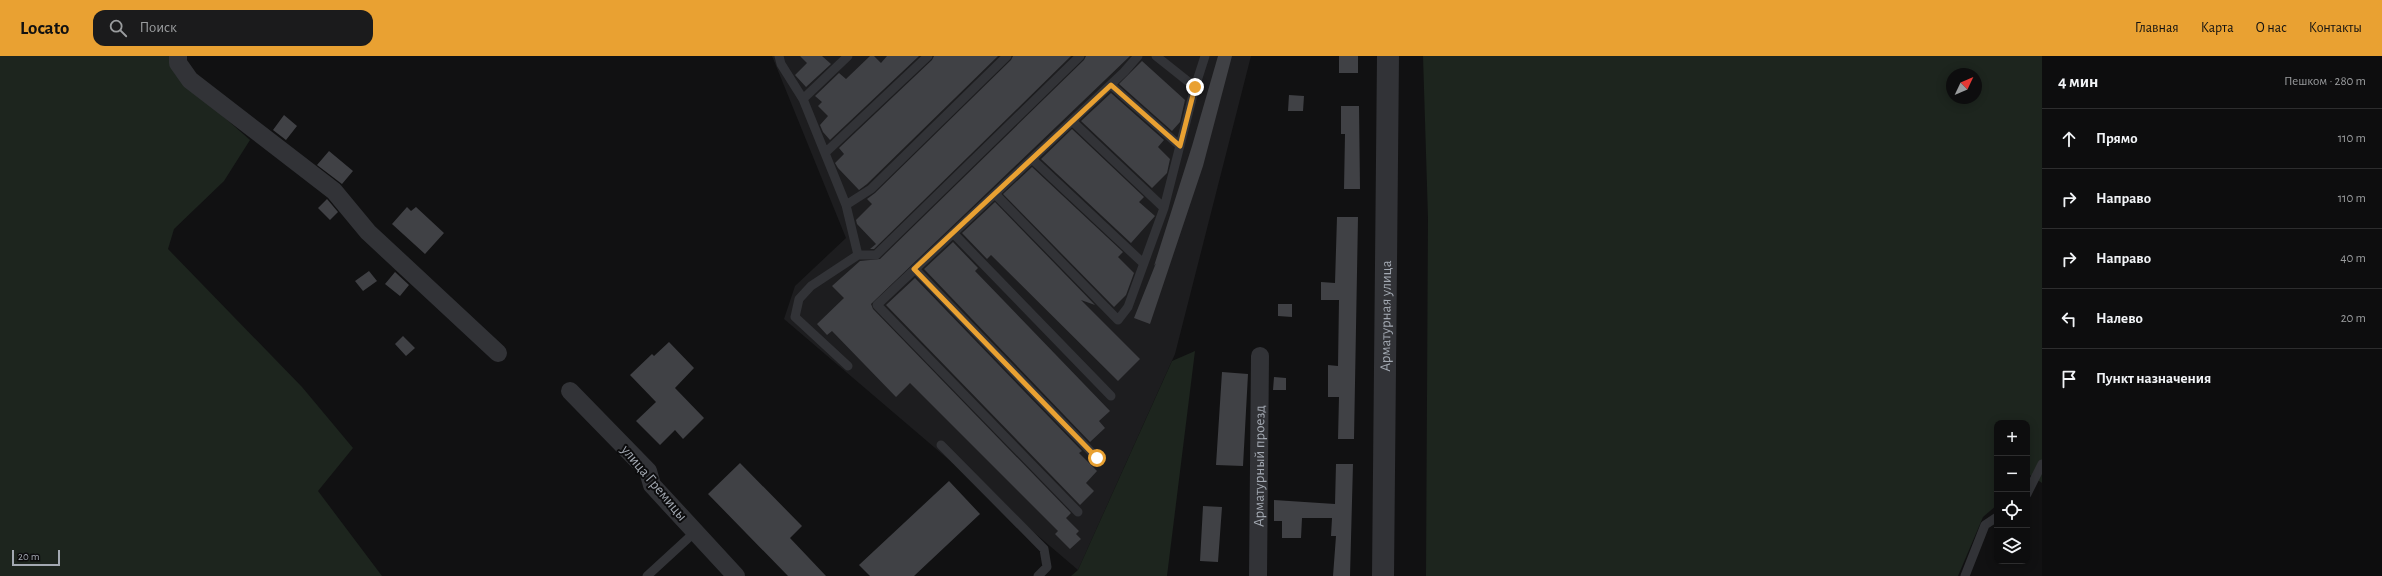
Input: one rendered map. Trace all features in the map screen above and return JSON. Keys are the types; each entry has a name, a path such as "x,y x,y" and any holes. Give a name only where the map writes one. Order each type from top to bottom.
{"street":[{"path":"178,56 178,63 190,80 334,191 368,232 498,353"},
{"name":"Арматурная улица","path":"1383,576 1388,56"},
{"name":"Арматурный проезд","path":"1258,576 1260,356"},
{"name":"улица Гремицы","path":"570,391 648,471 652,485 736,576"}],"lane":[{"path":"779,56 780,64 803,99 846,205 858,255"},
{"path":"803,99 848,56"},
{"path":"825,153 928,56"},
{"path":"846,205 871,189 1007,56"},
{"path":"848,366 795,317 799,299 811,286 858,255 876,255 1080,56"},
{"path":"1078,512 877,305 1111,85 1138,56"},
{"path":"1156,56 1195,87"},
{"path":"995,194 1118,320 1128,307 1164,208 1195,87 1205,56"},
{"path":"1111,85 1180,146"},
{"path":"1072,121 1164,208"},
{"path":"1032,159 1143,263"},
{"path":"953,233 1111,396"},
{"path":"914,269 1097,458"},
{"path":"941,445 1044,549 1047,567 1038,576"},
{"path":"2028,492 2042,464"},
{"path":"1965,576 1985,525 1994,518"},
{"path":"647,576 695,532"}],"shaded area":[{"path":"0,56 173,56 175,74 250,140 224,181 174,229 168,249 302,387 353,448 318,491 382,576 0,576"},
{"path":"772,56 1251,56 1175,354 1078,570 784,319 795,286 846,238"},
{"path":"1423,56 2042,56 2042,483 2030,475 2030,420 1994,420 1994,508 1983,517 1958,576 1426,576 1428,218"},
{"path":"1195,351 1167,576 1071,576 1078,570 1172,361"}],"building":[{"path":"800,56 822,56 831,64 806,87 795,75 807,63"},
{"path":"870,56 874,56 881,63 887,56 919,56 830,140 823,132 820,125 828,116 818,106 822,102 815,96 839,73 846,79"},
{"path":"934,56 998,56 867,184 859,190 835,163 844,154 839,148 932,60"},
{"path":"1013,56 1071,56 874,249 870,249 876,244 857,224 856,220 872,204 867,199 875,193 1011,60"},
{"path":"1086,56 1130,56 871,304 873,309 1071,513 1066,518 1079,531 1076,534 1081,539 1070,549 1055,534 1058,531 910,383 896,397 832,331 827,335 817,324 844,298 832,286 860,261 880,259 1084,60"},
{"path":"1218,56 1232,56 1203,166 1150,324 1134,318 1156,263 1154,266 1192,146"},
{"path":"1339,56 1358,56 1358,73 1339,73"},
{"path":"1142,61 1185,100 1180,122 1172,131 1119,84"},
{"path":"1111,93 1164,140 1158,147 1170,159 1167,173 1152,188 1081,121"},
{"path":"1289,95 1304,96 1303,111 1288,111"},
{"path":"1341,106 1359,106 1360,189 1344,189 1345,134 1341,134"},
{"path":"284,115 297,126 286,140 273,130"},
{"path":"1072,129 1144,197 1139,202 1155,216 1131,243 1041,159"},
{"path":"329,151 353,171 342,184 317,165"},
{"path":"1032,167 1123,252 1118,257 1134,273 1126,295 1114,307 1003,194"},
{"path":"327,199 338,212 330,220 318,208"},
{"path":"995,202 1095,305 1081,300 1140,359 1118,381 991,255 987,259 962,233"},
{"path":"407,207 411,211 416,207 444,233 425,254 392,224"},
{"path":"1337,217 1358,217 1354,439 1338,439 1339,397 1328,397 1328,365 1338,366 1339,300 1321,300 1321,282 1335,283"},
{"path":"953,242 978,268 975,271 1110,411 1099,421 1105,428 1090,442 924,269"},
{"path":"369,271 377,281 363,291 355,281"},
{"path":"395,272 409,285 400,296 385,284"},
{"path":"915,278 1082,451 1079,453 1097,471 1086,483 1094,491 1080,505 886,305"},
{"path":"1278,304 1292,304 1292,317 1278,316"},
{"path":"403,336 415,348 406,356 395,344"},
{"path":"669,342 694,368 675,388 704,418 683,439 675,430 660,445 636,421 656,402 630,375 652,354 654,356"},
{"path":"1222,372 1248,374 1243,466 1216,465"},
{"path":"1274,377 1286,378 1286,390 1273,390"},
{"path":"740,463 802,526 790,538 826,576 788,576 708,494"},
{"path":"1336,464 1353,464 1350,576 1333,576 1336,536 1331,536 1332,518 1302,518 1301,538 1282,538 1282,521 1274,521 1274,500 1335,504"},
{"path":"949,481 980,514 914,576 870,576 859,565"},
{"path":"1203,506 1222,507 1218,562 1200,561"}],"route":[{"path":"1097,458 914,269 1111,85 1180,146 1195,87"}]}
